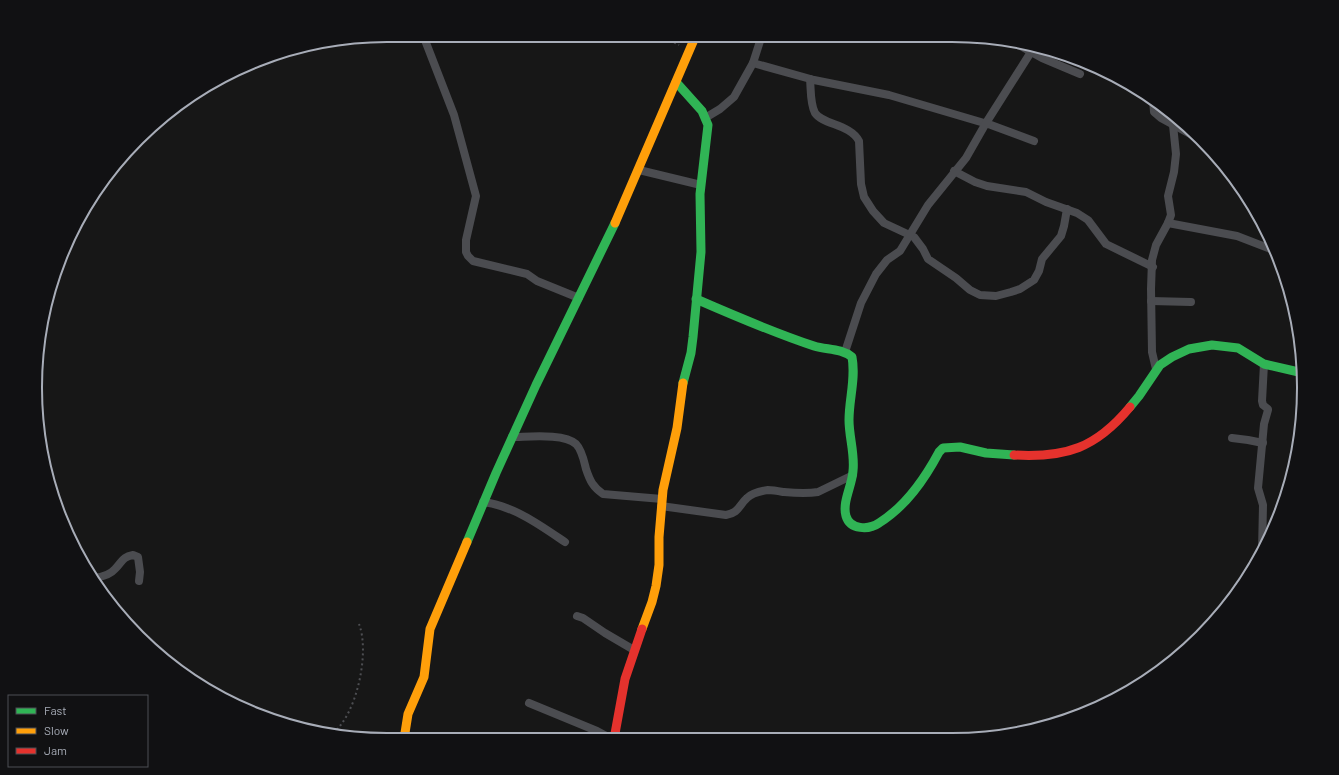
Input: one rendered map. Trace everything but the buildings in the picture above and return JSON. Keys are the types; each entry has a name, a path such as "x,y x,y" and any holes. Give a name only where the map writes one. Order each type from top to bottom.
{"street":[{"path":"426,42 454,115 476,196 466,240 466,252 468,256 473,261 527,274 537,281 579,298"},
{"path":"405,733 408,714 424,677 430,629 512,437 536,384 616,222 693,42"},
{"path":"705,118 720,109 734,97 753,63 760,42"},
{"path":"845,352 861,303 876,274 887,260 900,251 928,205 966,158 986,123 1031,52 1080,74"},
{"path":"753,63 810,78 889,95 986,123 1034,141"},
{"path":"810,78 814,108 817,115 822,119 849,131 857,136 860,141 860,177 864,198 873,211 884,223 914,237 920,244 928,259 956,278 970,290 980,295 996,296 1020,289 1034,280 1042,259 1061,236 1067,209"},
{"path":"614,733 625,679 652,602 656,586 659,565 659,537 662,503 677,428 682,387 691,353 701,252 701,185 708,131 702,111 676,82"},
{"path":"1154,107 1154,112 1161,118 1177,126"},
{"path":"1156,369 1152,352 1151,301 1154,248 1171,215 1168,196 1174,172 1176,154 1173,124"},
{"path":"638,170 701,185"},
{"path":"954,171 966,178 987,186 1026,192 1046,202 1076,212 1088,220 1106,244 1153,267"},
{"path":"1168,223 1237,236 1267,248"},
{"path":"696,299 759,326 819,347 845,352 852,357 854,366 849,415 853,453 853,475 845,506 845,513 847,519 854,526 868,527 879,523 901,505 920,486 939,452 943,448 960,448 1003,455 1054,454 1073,450 1093,442 1110,429 1140,396 1156,369 1164,362 1189,349 1212,345 1238,348 1264,364 1296,372"},
{"path":"1151,301 1191,302"},
{"path":"1262,537 1263,505 1258,488 1264,424 1268,410 1268,408 1263,405 1262,401 1264,364"},
{"path":"512,437 546,437 567,440 575,443 579,448 591,483 603,494 726,515 732,514 739,508 746,498 751,495 769,490 786,492 818,492 853,475"},
{"path":"1232,438 1263,443"},
{"path":"483,502 505,508 526,517 565,542"},
{"path":"99,577 105,576 115,570 123,558 133,555 138,557 140,572 139,581"},
{"path":"577,616 583,618 605,634 634,650"},
{"path":"529,703 601,733"}],"path":[{"path":"672,42 690,49"},
{"path":"338,729 341,727 357,693 364,651 363,636 359,624"}],"traffic: fast":[{"path":"676,82 702,111 708,125 700,194 701,252 693,337 691,353 683,383"},
{"path":"467,542 496,473 536,385 615,223"},
{"path":"696,299 784,336 814,346 843,352 852,357 853,381 849,420 853,465 852,477 845,505 846,516 851,524 865,528 870,527 879,523 898,509 914,492 943,448 960,447 986,453 1014,455"},
{"path":"1130,407 1160,365 1172,357 1189,349 1212,345 1238,348 1264,364 1296,371"}],"traffic: slow":[{"path":"615,223 693,42"},
{"path":"642,629 656,586 659,565 659,537 663,490 677,428 683,383"},
{"path":"405,733 408,714 424,677 430,629 467,542"}],"traffic: jam":[{"path":"1014,455 1049,455 1079,448 1105,432 1130,407"},
{"path":"615,733 625,679 642,629"}]}
